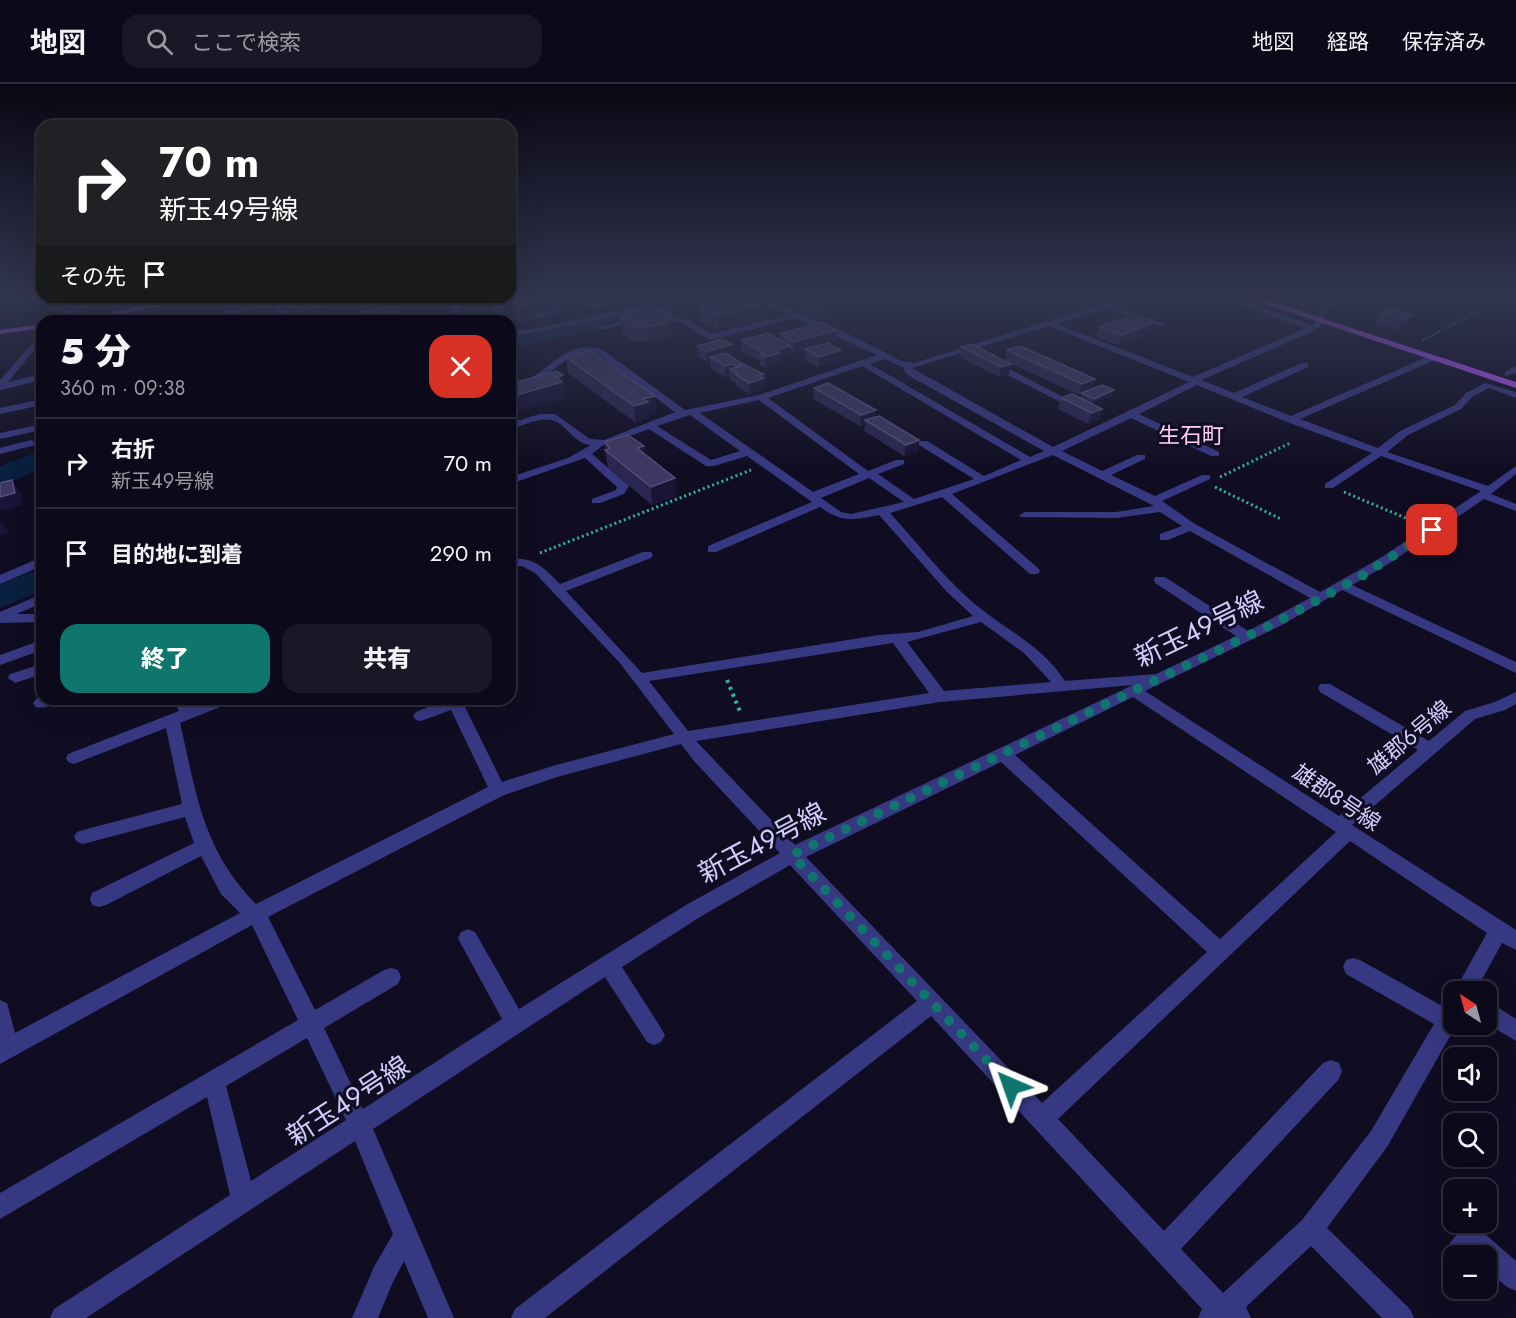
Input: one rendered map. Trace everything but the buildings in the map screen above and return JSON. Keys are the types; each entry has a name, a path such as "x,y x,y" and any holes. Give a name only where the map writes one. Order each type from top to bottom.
{"main road":[{"path":"1422,355 1512,380"},
{"path":"1445,355 1512,380"}],"street":[{"path":"0,387 26,355"},
{"path":"516,388 531,382 568,355"},
{"path":"604,355 844,517 882,512 914,504 983,480 1053,451 1105,420 1131,414 1192,385 1196,379 1246,355"},
{"path":"881,355 907,366 920,366 956,355"},
{"path":"974,355 1089,412"},
{"path":"1126,355 1290,420 1486,492 1516,508"},
{"path":"516,479 586,454 598,444 687,412 761,397 884,356"},
{"path":"1290,420 1432,358"},
{"path":"863,363 1030,461"},
{"path":"1233,397 1305,364"},
{"path":"907,366 909,372 1053,451 1158,504 1191,527 1321,598"},
{"path":"0,387 36,378"},
{"path":"1329,486 1404,433 1458,407 1469,395 1488,386 1512,380 1516,395"},
{"path":"761,397 868,475 914,504"},
{"path":"0,411 36,403"},
{"path":"1131,414 1215,454"},
{"path":"516,424 540,417 555,417 587,442 598,444"},
{"path":"651,426 710,464 748,452"},
{"path":"0,436 36,428"},
{"path":"0,451 31,443"},
{"path":"923,443 983,480"},
{"path":"585,491 599,505 620,492 623,486 586,454"},
{"path":"1101,475 1141,457"},
{"path":"712,549 900,462"},
{"name":"新玉49号線","path":"63,1318 515,1023 719,896 792,855 1134,691 1344,586 1432,530 1516,469"},
{"path":"1026,515 1116,515 1158,504 1204,479"},
{"path":"945,494 1034,571"},
{"path":"882,512 963,601 1040,660 1057,678 1061,687"},
{"path":"1164,537 1191,527"},
{"path":"557,590 647,555"},
{"path":"517,562 538,570 640,678 700,757 1224,1312 1311,1228 1379,1139 1443,1026"},
{"path":"0,580 36,564"},
{"path":"1160,580 1246,636"},
{"path":"1344,586 1516,668"},
{"path":"0,618 36,601"},
{"path":"640,678 879,640 898,640 984,617"},
{"path":"0,618 36,618"},
{"path":"898,640 940,698"},
{"path":"0,660 36,647"},
{"path":"15,678 36,671"},
{"path":"0,1010 4,1051 255,914 498,790 556,771 685,737 940,698 1159,677"},
{"path":"1324,688 1430,749"},
{"name":"雄郡8号線","path":"1134,691 1510,935"},
{"name":"雄郡6号線","path":"1042,1119 1221,952 1344,829 1430,749 1470,715 1500,706 1516,697"},
{"path":"74,758 180,711 202,705"},
{"path":"421,716 449,705"},
{"path":"461,705 498,790"},
{"path":"180,711 192,808 204,846 228,888 262,923 360,1126 441,1318"},
{"path":"1003,754 1221,952"},
{"path":"83,837 192,808"},
{"path":"99,899 204,846"},
{"path":"1473,981 1510,935"},
{"path":"468,938 515,1023"},
{"path":"609,965 654,1035"},
{"path":"1353,967 1443,1011"},
{"path":"0,1208 391,977"},
{"path":"524,1318 931,1003"},
{"path":"1497,1018 1516,1031"},
{"path":"1164,1249 1331,1071"},
{"path":"214,1082 244,1201"},
{"path":"1311,1228 1399,1317"},
{"path":"365,1318 376,1286 407,1236"},
{"path":"1464,1245 1470,1238 1478,1245"},
{"path":"1497,1261 1516,1278"}],"path":[{"path":"1204,479 1214,480 1290,443"},
{"path":"517,562 766,464"},
{"path":"1204,479 1281,519"},
{"path":"1329,486 1432,530"},
{"path":"720,665 747,728"}],"waterway":[{"path":"0,477 36,462"},
{"path":"0,597 36,581"}],"district":[{"name":"生石町","path":"1191,435"}],"route":[{"path":"1011,1086 792,855 1277,622 1362,576 1432,530"}]}
